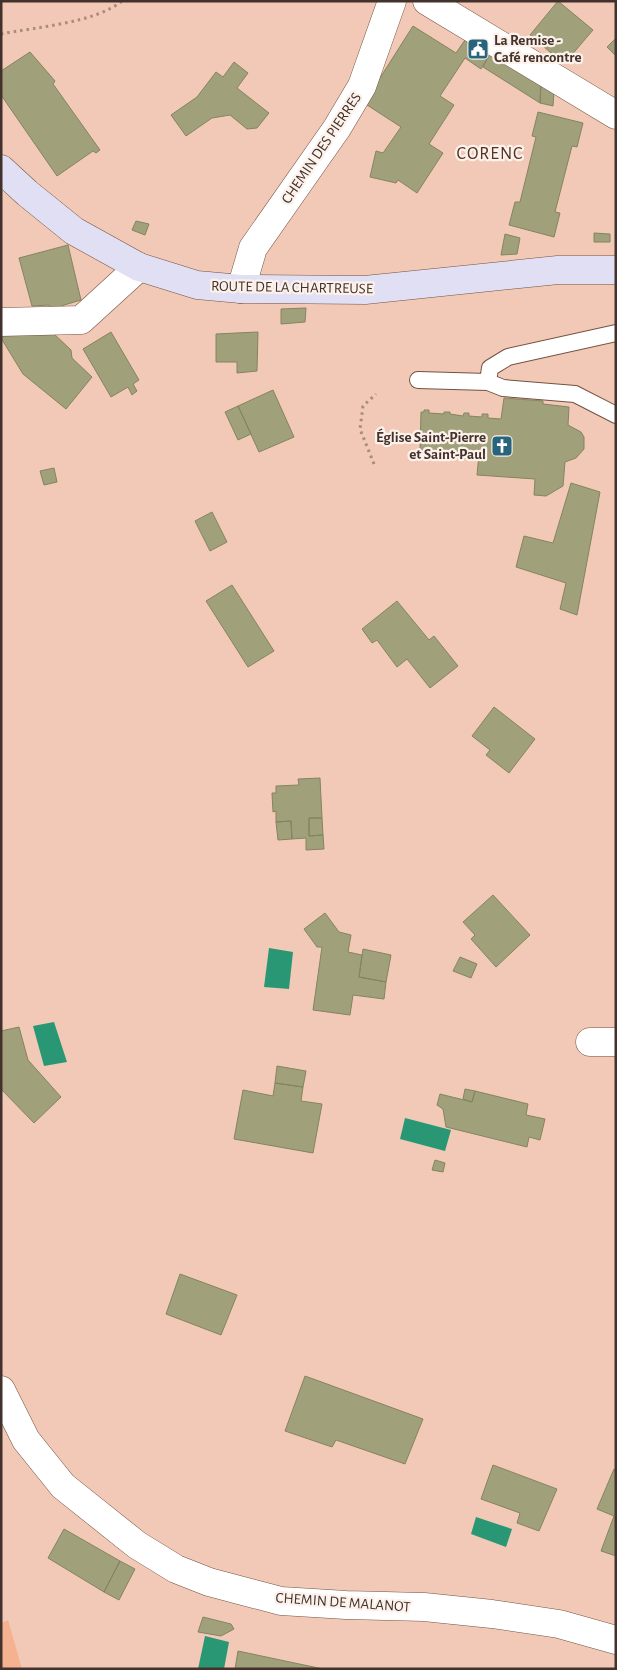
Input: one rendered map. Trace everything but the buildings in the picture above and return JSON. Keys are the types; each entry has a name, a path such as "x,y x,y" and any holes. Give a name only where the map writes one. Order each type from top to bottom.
{"main road":[{"name":"ROUTE DE LA CHARTREUSE","path":"1,169 74,231 138,267 197,285 241,289 365,290 558,270 616,270"}],"street":[{"name":"CHEMIN DES PIERRES","path":"241,289 253,248 337,128 362,86 392,1"},
{"path":"427,1 616,115"},
{"path":"1,322 81,320 138,267"},
{"name":"CHEMIN DE MALANOT","path":"1,1390 26,1440 63,1486 136,1545 176,1569 209,1582 281,1601 424,1607 492,1614 558,1624 616,1640"}],"lane":[{"path":"488,382 490,368 508,357 616,333"},
{"path":"418,380 488,382 503,388 575,394 616,415"}],"path":[{"path":"1,34 97,16 115,7 122,1"},
{"path":"374,464 360,429 363,406 376,394"}],"shaded area":[{"path":"269,948 293,952 289,989 264,987"},
{"path":"54,1022 67,1062 44,1066 33,1026"},
{"path":"405,1118 451,1130 445,1151 400,1139"},
{"path":"476,1517 512,1529 506,1547 471,1534"},
{"path":"8,1620 22,1669 1,1669 1,1623"},
{"path":"205,1636 229,1642 224,1669 198,1669"}],"place":[{"name":"La Remise - Café rencontre","path":"478,49"},
{"name":"Église Saint-Pierre et Saint-Paul","path":"502,446"}],"district":[{"name":"CORENC","path":"490,153"}]}
